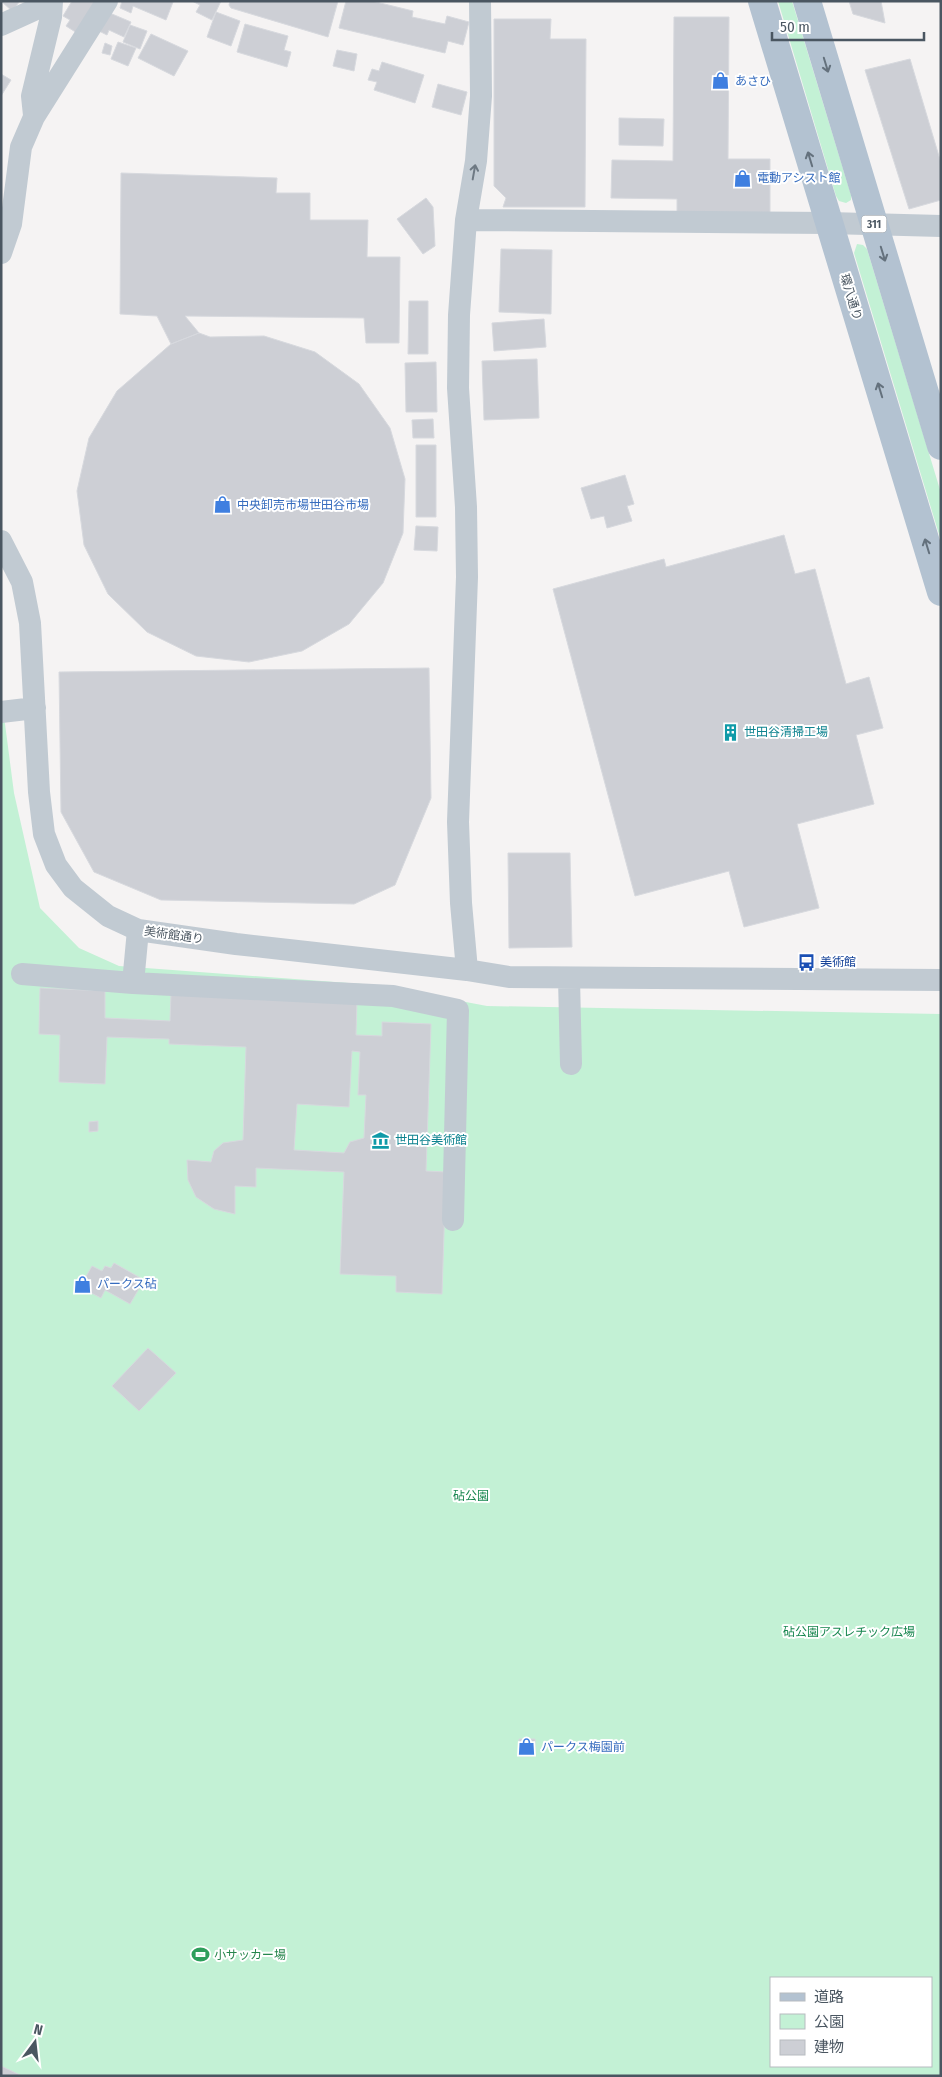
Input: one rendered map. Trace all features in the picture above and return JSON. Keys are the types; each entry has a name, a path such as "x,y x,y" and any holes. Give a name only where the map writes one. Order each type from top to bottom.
{"main road":[{"name":"環八通り","path":"762,1 941,592"},
{"name":"311","path":"807,1 941,446"}],"street":[{"path":"1,25 34,10 43,1"},
{"path":"34,117 32,96 52,17 52,1"},
{"path":"1,253 11,224 21,147 34,117 107,1"},
{"path":"467,970 461,903 458,822 466,576 466,506 458,370 459,315 466,220 476,161 481,96 480,1"},
{"path":"466,220 829,223 941,226"},
{"name":"美術館通り","path":"1,541 22,582 30,623 39,792 44,834 56,865 73,888 108,916 138,930 236,944 467,970 509,978 941,980"},
{"path":"1,712 35,708"},
{"path":"134,983 138,930"},
{"path":"393,996 395,961"},
{"path":"22,974 134,983 393,996 458,1010 453,1220"},
{"path":"570,978 572,1064"}],"green space":[{"path":"778,1 792,1 851,195 851,200 846,203 839,201 836,196"},
{"path":"857,244 863,245 867,249 941,493 941,541 854,253"},
{"name":"砧公園","path":"1,693 14,793 40,908 79,948 119,966 376,985 487,1006 941,1014 941,2076 1,2076"}],"building":[{"path":"1,1 20,1 12,11"},
{"path":"72,1 98,1 77,33 66,26 70,20 63,16"},
{"path":"122,1 173,2 166,20 133,6 131,13 120,8"},
{"path":"192,1 221,1 212,20 196,12 200,5"},
{"path":"230,1 338,1 328,37 231,8 229,5"},
{"path":"346,1 372,1 413,11 412,17 445,24 447,16 469,22 463,45 448,41 445,53 339,28"},
{"path":"849,1 881,1 885,23 853,14"},
{"path":"105,11 131,22 124,37 109,30 107,35 97,30"},
{"path":"216,12 240,21 231,46 207,37"},
{"path":"674,17 729,17 728,159 770,159 770,218 677,217 677,199 611,198 612,160 673,161"},
{"path":"494,19 551,19 550,39 586,39 585,207 503,207 506,198 494,186"},
{"path":"245,24 288,36 284,50 291,52 287,67 237,52"},
{"path":"130,25 147,31 140,49 123,42"},
{"path":"151,34 188,51 174,76 138,58"},
{"path":"118,42 136,48 128,66 111,59"},
{"path":"105,43 112,46 110,55 102,53"},
{"path":"337,50 357,54 354,71 333,66"},
{"path":"910,59 941,163 941,200 909,209 865,70"},
{"path":"382,62 424,75 415,103 374,90 377,82 368,80 372,69 379,71"},
{"path":"1,74 11,80 1,96"},
{"path":"438,84 467,92 461,115 432,107"},
{"path":"619,118 664,119 663,146 619,145"},
{"path":"121,173 277,178 276,193 310,193 310,220 368,220 367,257 400,257 399,343 366,343 364,318 185,316 199,333 171,344 157,316 120,314"},
{"path":"426,198 433,207 435,246 423,254 397,219"},
{"path":"501,249 552,250 551,314 499,312"},
{"path":"409,301 428,301 428,354 408,354"},
{"path":"544,319 546,347 494,351 492,323"},
{"path":"199,333 210,337 264,336 315,352 359,384 390,428 405,479 403,533 383,583 349,624 302,651 249,662 196,656 147,632 108,594 84,545 77,491 89,438 117,391 171,344"},
{"path":"537,359 539,418 484,420 482,361"},
{"path":"436,362 437,412 406,412 405,363"},
{"path":"433,419 434,438 413,438 412,420"},
{"path":"416,445 436,445 436,517 416,517"},
{"path":"625,475 634,504 627,506 632,521 607,528 604,516 591,519 581,488"},
{"path":"416,526 438,527 437,551 414,550"},
{"name":"世田谷清掃工場","path":"784,535 795,574 815,569 846,684 869,677 883,728 856,735 874,804 797,824 819,908 744,927 729,871 635,896 553,589 664,559 666,567"},
{"path":"429,668 431,798 395,885 354,904 161,900 94,872 61,812 59,672"},
{"path":"508,853 570,853 572,947 509,948"},
{"path":"40,988 105,991 105,1018 170,1021 171,993 357,1000 356,1035 382,1036 382,1022 431,1024 426,1171 446,1172 442,1294 396,1292 396,1276 340,1274 344,1172 256,1168 256,1187 235,1186 235,1214 214,1209 196,1197 188,1180 187,1160 211,1162 214,1151 223,1143 243,1140 246,1047 169,1044 169,1039 107,1037 105,1084 59,1082 60,1035 39,1034","holes":["352,1051 360,1052 358,1095 366,1095 364,1138 350,1142 344,1153 294,1150 297,1104 349,1107"]},
{"path":"98,1121 98,1131 89,1132 89,1122"},
{"path":"114,1263 144,1280 130,1304 105,1290 101,1298 80,1287 92,1266 102,1271 105,1266 111,1268"},
{"path":"148,1348 176,1373 139,1411 112,1386"},
{"name":"パークス梅園前","path":"519,1739 535,1739 535,1756 519,1756"},
{"path":"1,2066 22,2076 1,2076"}],"place":[{"name":"あさひ","path":"721,81"},
{"name":"電動アシスト館","path":"743,178"},
{"name":"中央卸売市場世田谷市場","path":"223,505"},
{"name":"世田谷清掃工場","path":"730,732"},
{"name":"美術館","path":"806,962"},
{"name":"世田谷美術館","path":"381,1140"},
{"name":"パークス砧","path":"83,1284"},
{"name":"パークス梅園前","path":"527,1747"},
{"name":"小サッカー場","path":"200,1955"}],"park label":[{"name":"砧公園アスレチック広場","path":"849,1632"}]}
